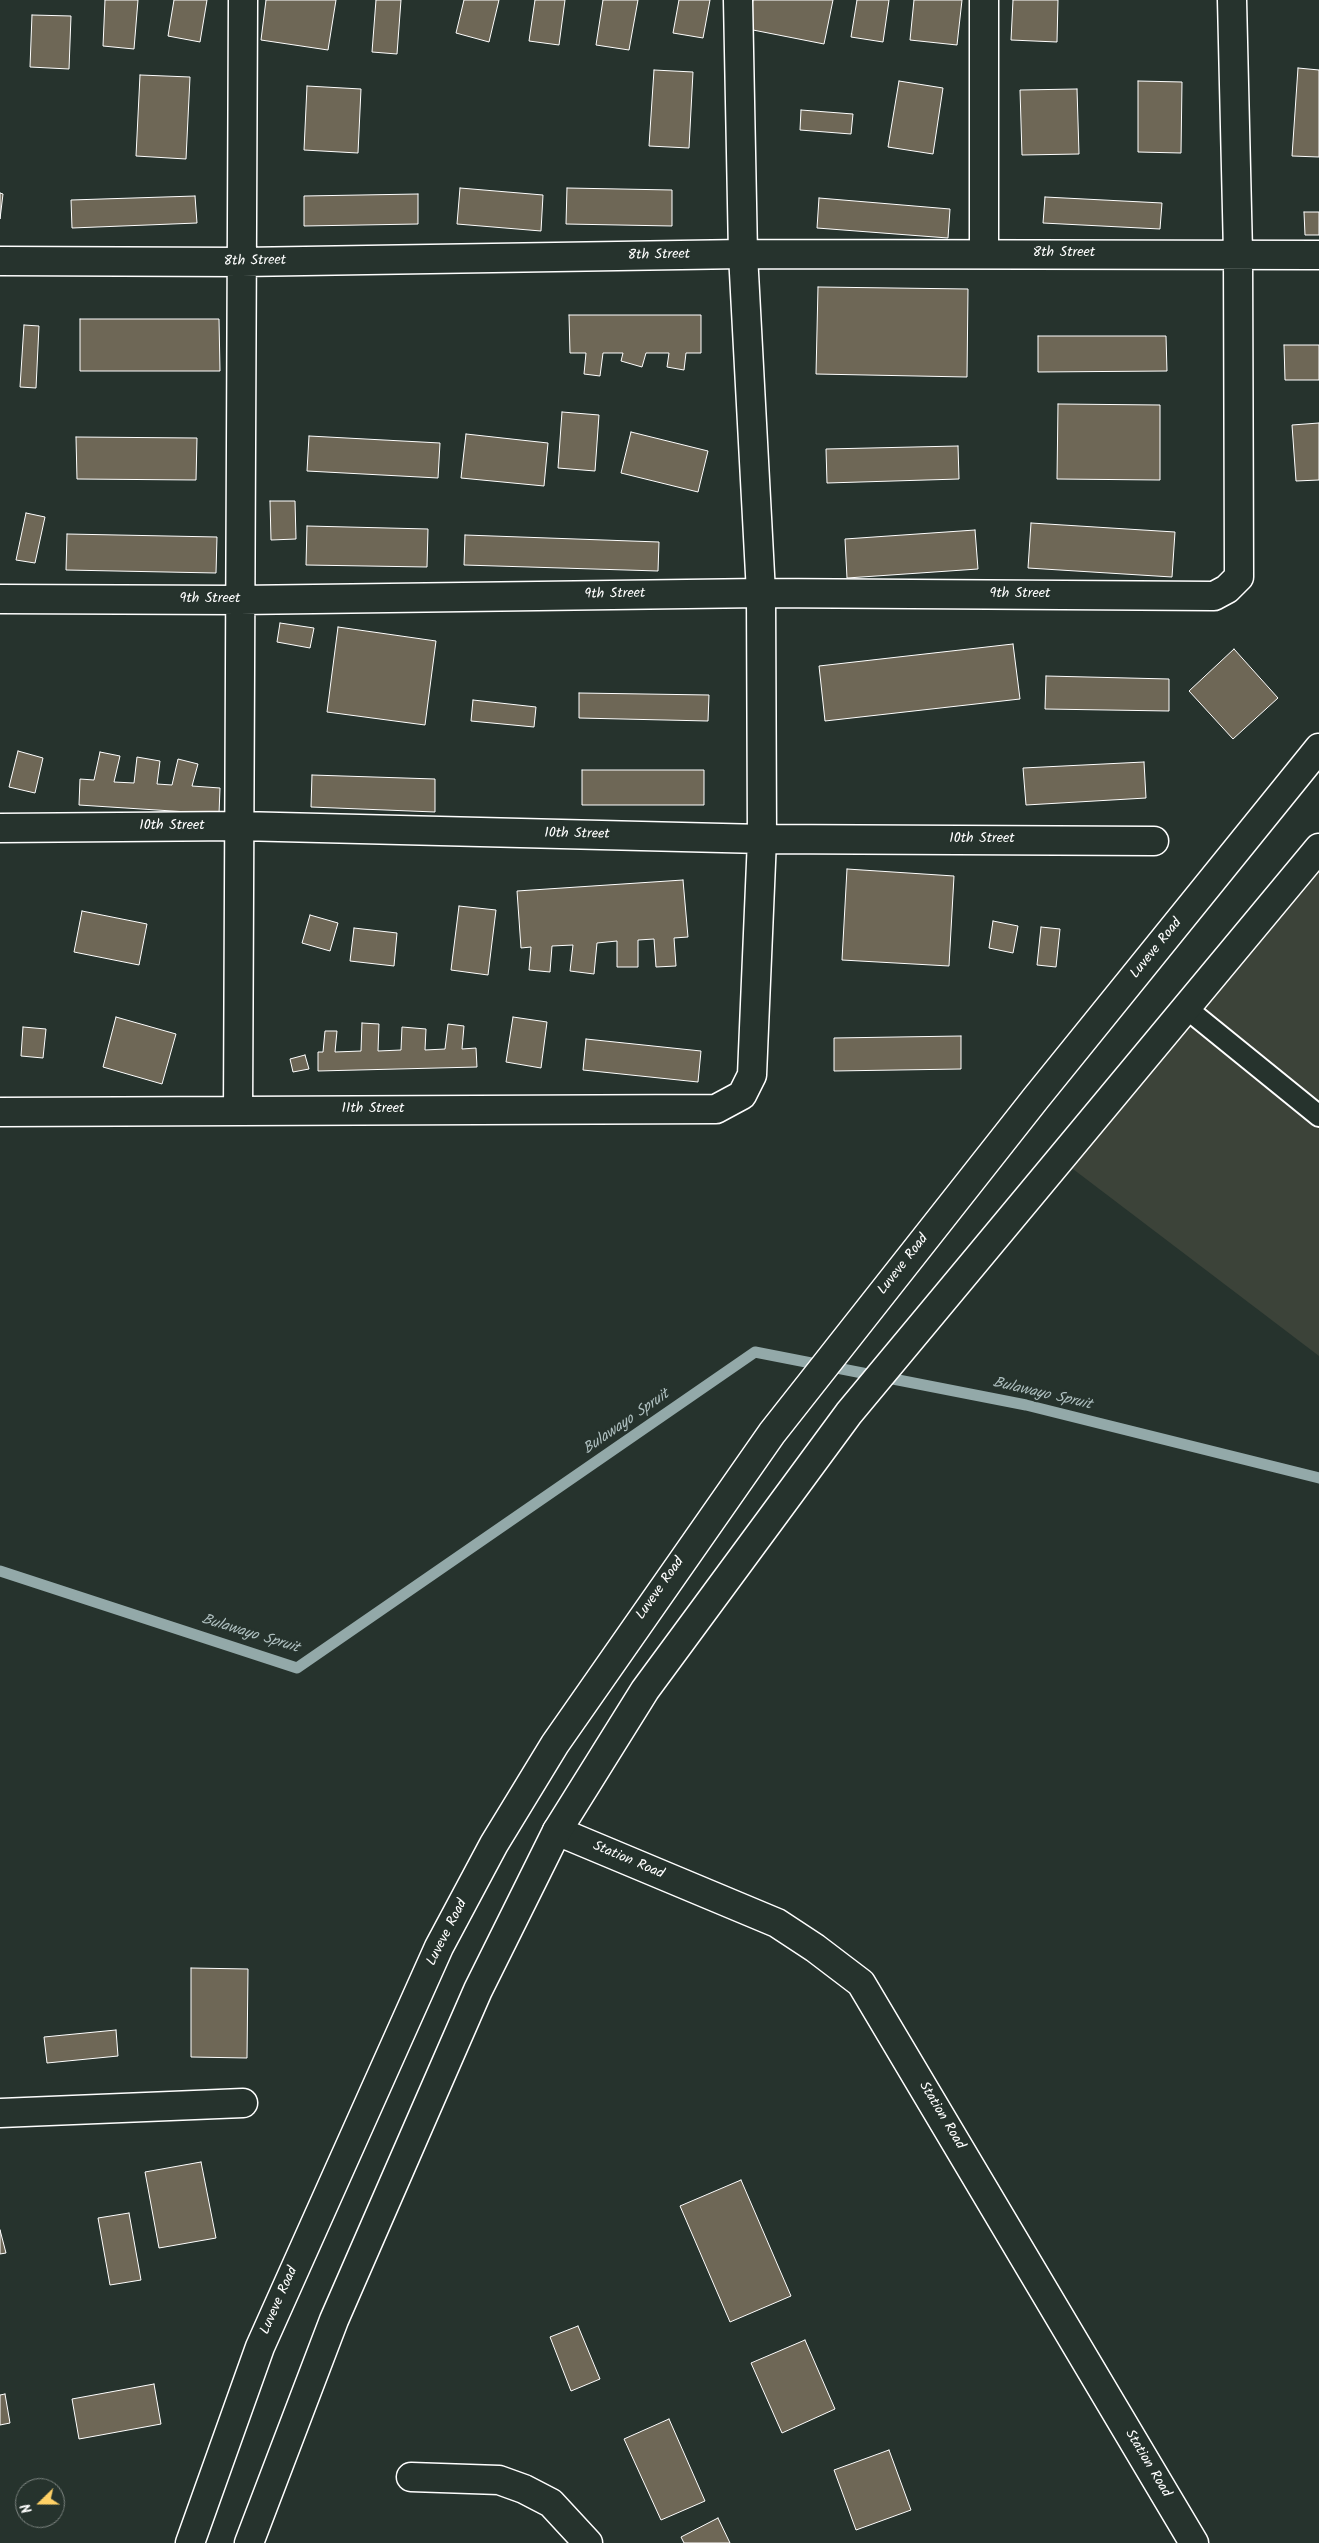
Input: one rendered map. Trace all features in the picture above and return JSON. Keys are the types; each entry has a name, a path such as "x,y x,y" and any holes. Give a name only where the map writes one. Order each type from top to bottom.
{"street":[{"path":"238,1111 243,0"},
{"path":"738,0 743,254 760,593 762,839"},
{"path":"984,0 984,254"},
{"path":"1232,0 1238,254"},
{"name":"8th Street","path":"0,261 242,262 743,254 1319,255"},
{"name":"9th Street","path":"0,600 240,600 760,593 1214,596 1227,589 1239,577 1238,254"},
{"name":"Luveve Road","path":"190,2543 264,2338 411,2009 494,1844 555,1744 772,1433 870,1307 1319,748"},
{"name":"10th Street","path":"0,828 239,826 762,839 1154,841"},
{"name":"11th Street","path":"0,1112 716,1108 742,1094 752,1075 762,839"},
{"path":"249,2543 334,2320 478,1990 557,1831 645,1690 849,1413 1319,848"},
{"name":"Station Road","path":"557,1831 778,1923 861,1983 1194,2543"},
{"path":"0,2113 243,2103"},
{"path":"411,2477 498,2480 524,2489 551,2503 588,2543"}],"lane":[{"path":"1186,1008 1319,1116"}],"shaded area":[{"path":"1319,864 1319,1356 1069,1166"}],"building":[{"path":"105,0 138,0 134,49 103,46"},
{"path":"174,0 207,0 200,42 168,36"},
{"path":"266,0 336,0 328,50 261,40"},
{"path":"376,0 401,0 397,54 372,52"},
{"path":"464,0 499,0 489,42 456,33"},
{"path":"535,0 565,0 559,45 529,41"},
{"path":"603,0 638,0 629,50 596,45"},
{"path":"679,0 710,0 703,38 673,33"},
{"path":"753,0 833,0 824,44 748,29"},
{"path":"857,0 889,0 883,42 851,37"},
{"path":"914,0 962,0 957,45 910,40"},
{"path":"1013,0 1058,0 1057,42 1011,40"},
{"path":"32,15 71,16 69,69 30,67"},
{"path":"1298,68 1319,70 1319,157 1292,156"},
{"path":"654,70 693,72 689,148 649,146"},
{"path":"140,75 190,77 186,159 136,156"},
{"path":"899,81 943,88 933,154 888,147"},
{"path":"1138,81 1182,82 1181,153 1138,152"},
{"path":"307,86 361,89 358,153 304,150"},
{"path":"1077,89 1079,154 1022,155 1020,90"},
{"path":"801,110 853,114 851,134 800,130"},
{"path":"460,188 543,195 541,231 457,224"},
{"path":"567,188 672,190 672,226 566,224"},
{"path":"0,193 3,194 0,219"},
{"path":"418,194 418,224 304,226 304,196"},
{"path":"195,196 197,223 72,228 71,200"},
{"path":"1045,197 1162,203 1160,229 1043,223"},
{"path":"819,198 950,209 948,238 817,228"},
{"path":"1304,212 1319,212 1319,235 1305,235"},
{"path":"818,287 968,289 967,377 816,374"},
{"path":"569,315 701,315 701,353 686,353 684,370 667,367 669,353 646,353 642,367 621,361 623,353 603,353 600,376 584,374 586,353 570,353"},
{"path":"80,319 219,319 220,371 80,371"},
{"path":"24,325 39,326 36,388 20,387"},
{"path":"1038,336 1166,336 1167,371 1038,372"},
{"path":"1284,345 1319,345 1319,380 1285,380"},
{"path":"1058,404 1160,405 1160,480 1057,479"},
{"path":"562,412 599,415 595,471 558,468"},
{"path":"1319,423 1319,480 1296,481 1292,425"},
{"path":"631,432 708,451 698,492 621,473"},
{"path":"466,434 548,443 544,486 461,478"},
{"path":"309,436 440,443 438,478 307,471"},
{"path":"76,437 197,438 196,480 77,479"},
{"path":"958,446 959,479 827,483 826,449"},
{"path":"270,501 295,501 296,539 271,540"},
{"path":"26,513 45,517 35,563 16,560"},
{"path":"1031,523 1175,532 1172,577 1028,568"},
{"path":"307,526 428,529 427,567 306,565"},
{"path":"975,530 978,569 847,578 845,539"},
{"path":"67,534 217,537 216,573 66,570"},
{"path":"465,535 659,542 658,571 464,565"},
{"path":"280,623 314,628 310,648 277,642"},
{"path":"338,627 436,641 425,725 327,712"},
{"path":"1013,644 1020,699 825,721 819,666"},
{"path":"1234,649 1278,698 1233,739 1189,691"},
{"path":"1046,676 1169,679 1169,711 1045,709"},
{"path":"579,693 709,695 708,721 579,718"},
{"path":"473,700 536,707 534,727 471,721"},
{"path":"18,751 43,758 35,793 9,787"},
{"path":"100,752 120,756 114,782 134,783 137,757 160,761 157,784 172,785 178,759 198,764 192,786 220,788 219,814 79,805 80,779 94,780"},
{"path":"1144,762 1146,798 1026,805 1023,768"},
{"path":"582,770 704,770 704,805 582,805"},
{"path":"312,775 435,779 435,812 311,807"},
{"path":"847,869 954,876 949,966 842,960"},
{"path":"683,880 688,937 674,938 676,966 656,967 654,939 638,940 638,967 617,967 617,941 597,943 594,974 570,971 573,945 552,946 550,972 529,970 531,947 521,948 517,891"},
{"path":"459,906 496,910 488,975 451,970"},
{"path":"82,911 147,924 139,965 74,952"},
{"path":"310,915 338,923 330,951 302,943"},
{"path":"993,921 1018,926 1013,953 989,948"},
{"path":"1041,927 1060,929 1056,967 1037,965"},
{"path":"354,928 397,933 394,966 350,961"},
{"path":"116,1017 176,1034 162,1084 103,1067"},
{"path":"513,1017 547,1022 541,1068 506,1062"},
{"path":"362,1023 379,1024 378,1051 401,1050 402,1027 426,1029 425,1050 445,1049 448,1024 464,1026 462,1049 476,1048 477,1067 318,1071 318,1052 323,1052 325,1031 337,1031 335,1052 361,1051"},
{"path":"23,1027 46,1029 43,1058 21,1056"},
{"path":"961,1036 961,1069 834,1071 834,1038"},
{"path":"586,1039 701,1051 698,1082 583,1070"},
{"path":"305,1055 309,1069 293,1072 290,1059"},
{"path":"191,1968 248,1969 247,2058 191,2057"},
{"path":"116,2030 118,2056 47,2063 44,2037"},
{"path":"201,2162 216,2238 159,2248 145,2172"},
{"path":"741,2180 791,2296 730,2322 680,2206"},
{"path":"129,2213 141,2280 110,2285 98,2218"},
{"path":"0,2230 6,2253 0,2254"},
{"path":"578,2326 600,2379 571,2391 550,2337"},
{"path":"805,2340 835,2409 782,2433 751,2363"},
{"path":"154,2384 161,2424 79,2439 72,2399"},
{"path":"5,2394 10,2423 0,2425 0,2395"},
{"path":"669,2419 705,2501 661,2520 624,2439"},
{"path":"889,2450 911,2510 856,2530 834,2470"},
{"path":"718,2518 730,2543 684,2543 681,2537"}],"waterway":[{"name":"Bulawayo Spruit","path":"0,1571 297,1668 755,1352 1026,1405 1319,1478"}]}
